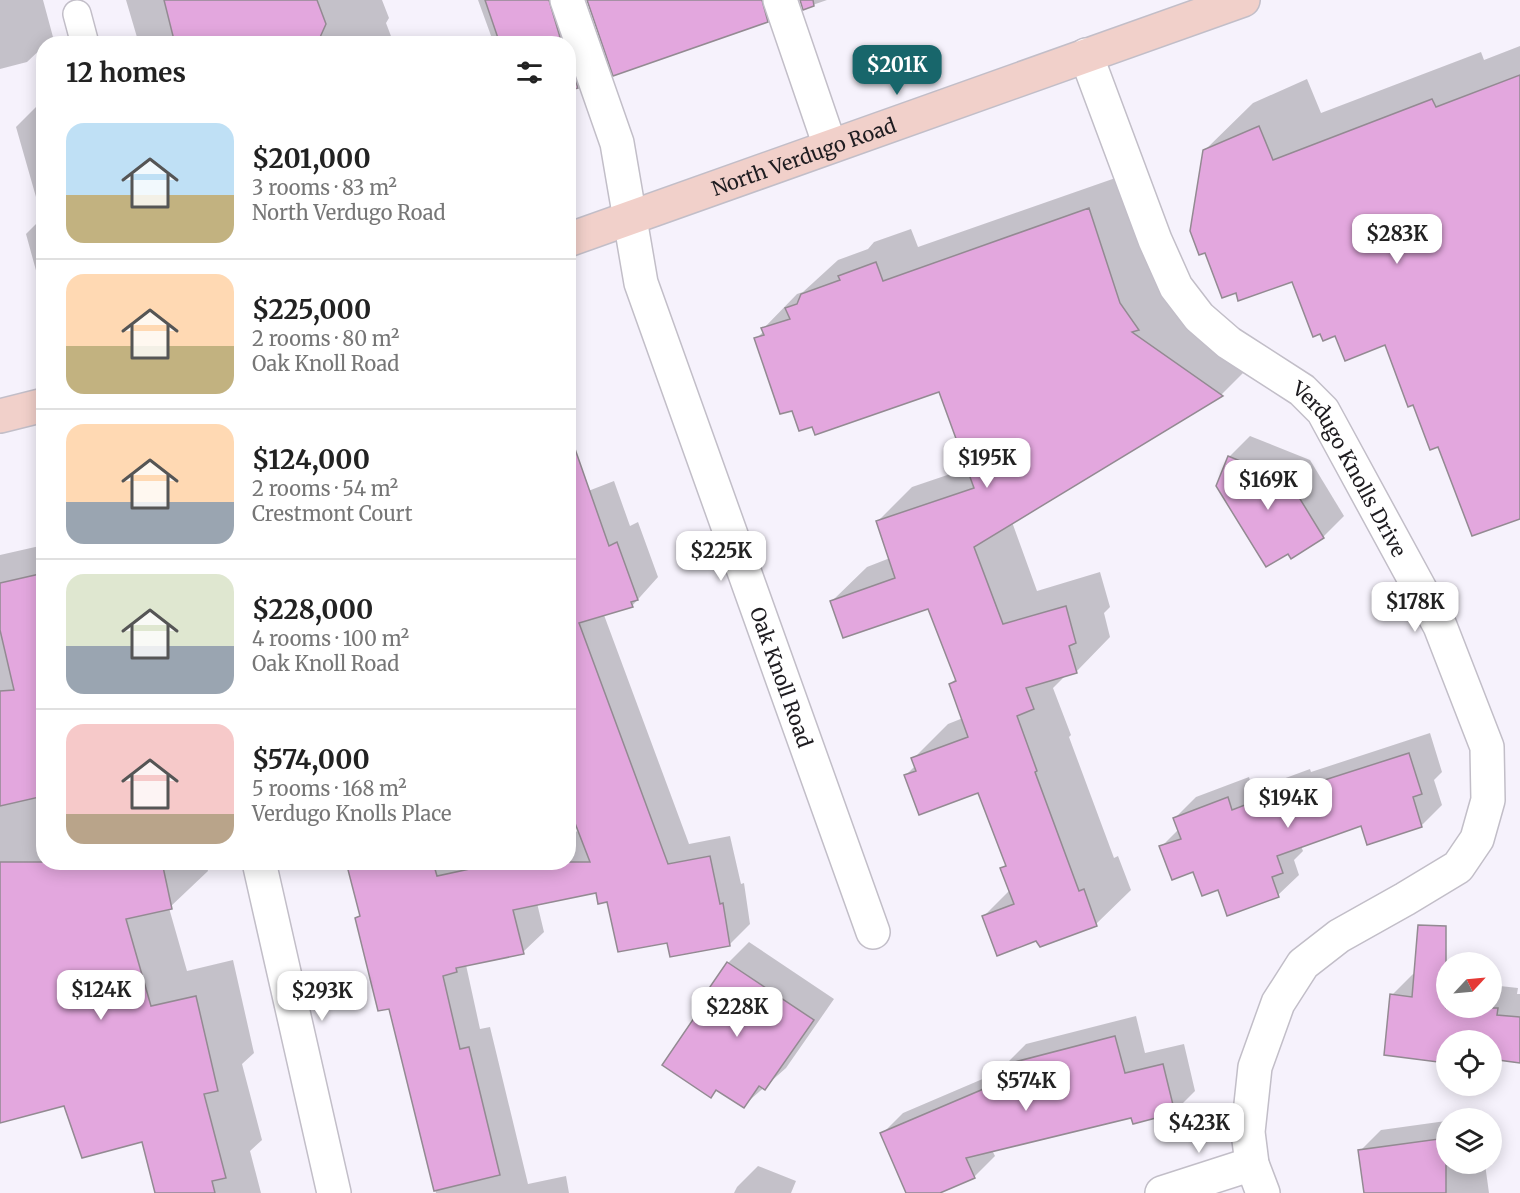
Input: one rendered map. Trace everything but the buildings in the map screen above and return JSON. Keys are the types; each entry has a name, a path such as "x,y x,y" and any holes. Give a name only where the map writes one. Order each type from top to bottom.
{"main road":[{"name":"North Verdugo Road","path":"576,237 1243,0"},
{"path":"0,416 36,407"}],"street":[{"name":"Oak Knoll Road","path":"567,0 616,143 641,284 873,932"},
{"path":"780,0 830,146"},
{"name":"Verdugo Knolls Drive","path":"1086,55 1155,240 1176,287 1198,317 1229,343 1302,390 1323,411 1440,626 1487,747 1488,800 1477,840 1458,867 1338,936 1303,964 1278,1003 1255,1067 1248,1132 1257,1178"},
{"path":"261,870 334,1193"},
{"path":"1162,1193 1257,1178"}],"lane":[{"path":"77,14 83,36"}]}
